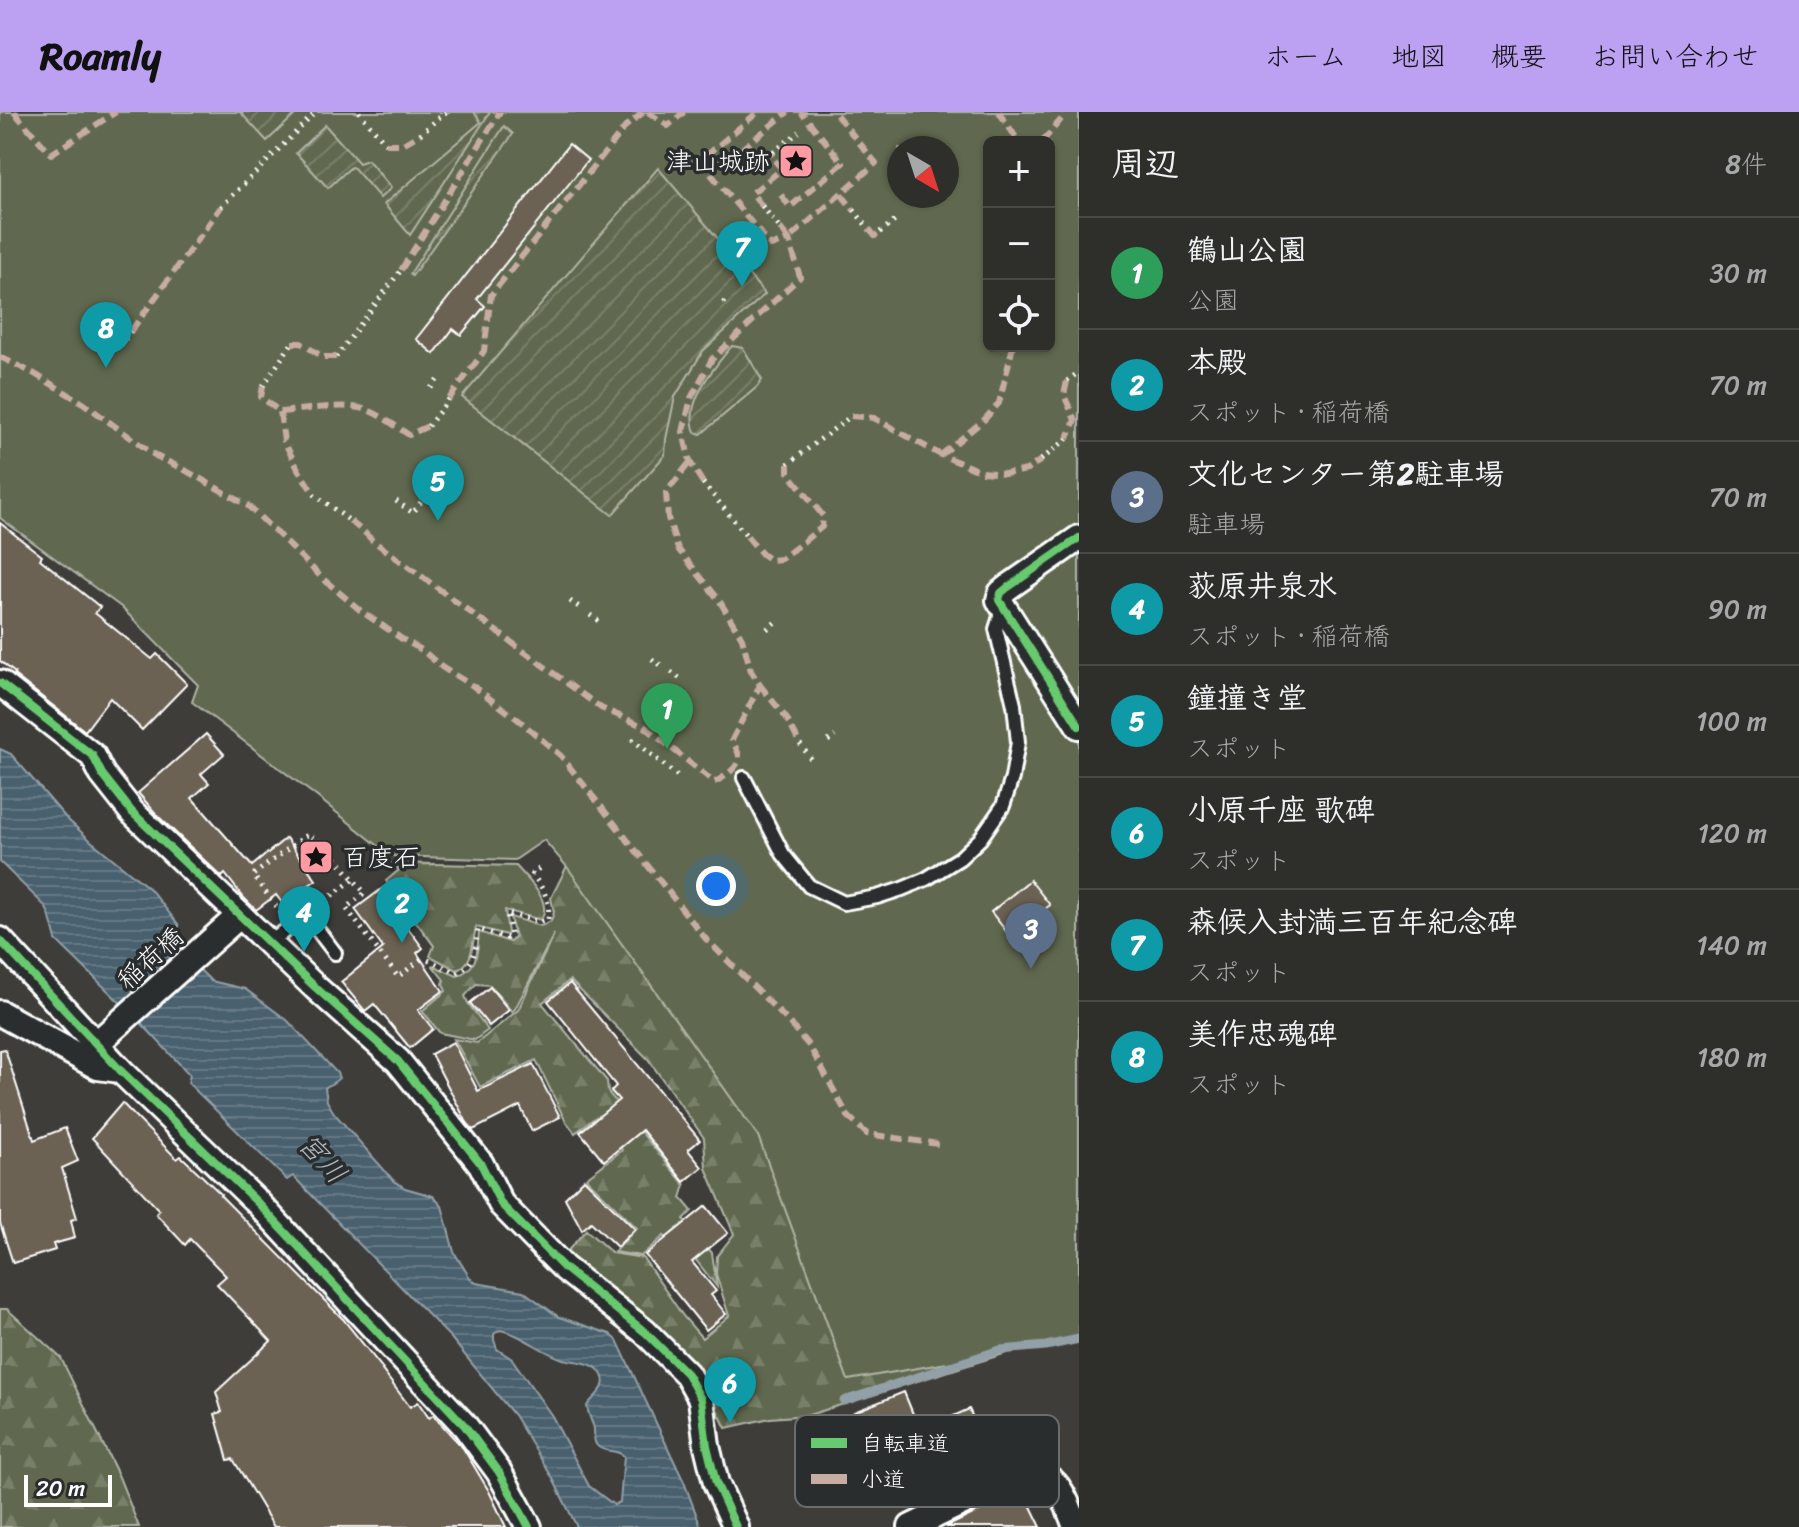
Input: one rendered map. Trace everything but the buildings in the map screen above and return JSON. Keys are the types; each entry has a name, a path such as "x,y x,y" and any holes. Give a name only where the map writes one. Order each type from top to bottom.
{"street":[{"path":"1079,538 1001,593 999,600 1079,726"},
{"path":"0,683 93,756 102,774 132,812 238,917 398,1061 481,1164 501,1204 564,1268 645,1332 687,1374 701,1399 716,1483 736,1527"},
{"name":"稲荷橋","path":"100,1041 238,917"},
{"path":"0,940 100,1041 120,1070 258,1203 465,1426 499,1472 529,1527"},
{"path":"0,1013 98,1067 120,1070"},
{"path":"1059,1489 1076,1527"},
{"path":"911,1527 953,1507"}],"lane":[{"path":"744,778 791,865 809,886 844,903 902,889 926,879 960,858 980,839 1003,806 1012,778 1018,742 1014,705 996,629 1003,607"},
{"path":"269,943 306,915 335,953"}],"path":[{"path":"221,207 316,112"},
{"path":"359,112 386,144"},
{"path":"420,134 446,112"},
{"path":"773,152 799,132"},
{"path":"762,206 780,228"},
{"path":"854,210 869,229"},
{"path":"880,232 895,221"},
{"path":"336,357 401,270"},
{"path":"125,339 131,331"},
{"path":"263,386 292,343"},
{"path":"1067,381 1079,372"},
{"path":"431,388 439,378"},
{"path":"428,426 449,399"},
{"path":"788,464 851,416"},
{"path":"1041,460 1068,438"},
{"path":"703,483 747,536"},
{"path":"396,501 413,513 428,492"},
{"path":"314,494 350,521"},
{"path":"570,601 582,609"},
{"path":"590,615 600,622"},
{"path":"767,629 778,620"},
{"path":"652,659 665,668"},
{"path":"671,672 682,680"},
{"path":"828,741 835,736"},
{"path":"632,739 680,778"},
{"path":"800,744 814,763"},
{"path":"291,927 253,875 308,834 328,849 365,893 346,908 398,977 426,959 457,973 465,969 473,960 478,929 507,938 511,935 507,913 540,922 548,919 547,898 532,874 542,866"},
{"path":"329,898 354,879"}],"green space":[{"path":"0,112 1079,112 1079,1337 1028,1349 848,1380 758,1136 568,868 544,840 515,860 391,856 192,702 198,685 121,607 0,518"},
{"path":"240,112 298,112 267,141"},
{"path":"474,112 490,112 410,235 384,204 481,122"},
{"path":"325,125 359,163 368,160 391,188 380,198 351,167 328,188 296,153"},
{"path":"504,126 513,134 412,276 410,274"},
{"path":"658,168 765,294 703,351 675,397 665,455 612,515 462,397"},
{"path":"732,346 743,348 762,380 701,434 695,432 692,421 697,397"},
{"path":"0,381 412,663 1029,1346 809,1415 770,1418 726,1428 698,1371 565,1254 586,1230 612,1253 643,1258 702,1338 729,1316 716,1274 717,1256 734,1234 706,1168 704,1138 648,1059 570,980 542,1003 607,1081 608,1092 685,1185 681,1198 692,1211 684,1219 712,1253 717,1287 692,1255 683,1256 664,1236 641,1256 614,1252 637,1228 586,1178 622,1150 596,1117 575,1133 565,1120 536,1060 480,1087 454,1039 477,1043 518,1010 554,934 512,1012 490,985 476,984 465,996 488,1030 475,1040 440,1033 422,1011 446,991 444,980 432,965 457,976 464,972 476,958 479,932 510,942 515,937 510,917 541,926 551,921 554,912 551,898 568,864 544,837 203,684"},
{"path":"393,863 516,866 538,891 544,913 541,920 505,910 507,935 476,927 467,963 457,970 430,956 434,946 386,881 399,870"},
{"path":"0,1309 7,1309 61,1358 119,1477 139,1527 0,1527"}],"water":[{"name":"宮川","path":"0,749 11,754 66,818 150,889 178,924 185,955 211,981 245,989 287,1020 337,1073 339,1078 325,1088 327,1101 334,1113 393,1180 405,1188 433,1196 442,1206 454,1252 470,1278 476,1283 523,1291 559,1317 610,1334 617,1340 684,1482 701,1527 577,1527 552,1477 514,1415 451,1338 293,1176 287,1180 188,1083 190,1075 56,940 45,906 0,862","holes":["500,1330 555,1356 599,1370 603,1384 587,1406 597,1446 624,1456 620,1502 614,1505 589,1486 552,1416 512,1359 497,1349 494,1334"]}],"waterway":[{"path":"844,1401 1000,1350 1079,1339"}],"marked path":[{"path":"14,112 51,154 116,112"},
{"path":"401,270 500,112"},
{"path":"449,399 484,351 491,295 627,125 644,112"},
{"path":"648,112 668,126 684,112"},
{"path":"703,483 690,462 683,432 691,398 712,359 800,277 789,239 771,246 700,161 758,112"},
{"path":"758,164 744,147 788,112"},
{"path":"781,195 790,207 843,163 801,112"},
{"path":"780,228 789,239 876,163 834,112"},
{"path":"999,112 1015,136"},
{"path":"1047,136 1064,112"},
{"path":"386,144 403,144 420,134"},
{"path":"762,206 752,193 782,169 770,155 773,152"},
{"path":"841,194 854,210"},
{"path":"131,331 221,207"},
{"path":"869,229 875,236 880,232"},
{"path":"292,343 301,343 323,357 336,357"},
{"path":"941,455 985,419 999,403 1012,352"},
{"path":"0,357 83,403 156,456 247,505 361,611 422,650 520,721 561,756 705,938 810,1047 848,1116 867,1134 938,1144"},
{"path":"1067,381 1064,395 1075,420 1068,438"},
{"path":"263,386 261,397 280,412 356,407 376,414 409,435 428,426"},
{"path":"280,412 284,441 314,494"},
{"path":"851,416 874,418 941,455 982,472 1005,474 1027,470 1041,460"},
{"path":"350,521 601,708 645,727 714,782 729,773 738,762 739,754 732,740 760,685 751,671 742,638 719,600 678,549 668,518 666,493 690,462"},
{"path":"747,536 770,560 781,559 822,527 823,516 788,472 788,464"},
{"path":"760,685 787,719 800,744"}],"cycle path":[{"path":"1079,538 1007,588 999,600 1079,726"},
{"path":"0,683 93,756 102,774 132,812 315,987 398,1061 481,1164 501,1204 564,1268 645,1332 687,1374 701,1399 716,1483 736,1527"},
{"path":"0,940 120,1070 258,1203 465,1426 499,1472 529,1527"}],"place":[{"name":"津山城跡","path":"796,161"},
{"name":"森候入封満三百年紀念碑","path":"742,287"},
{"name":"美作忠魂碑","path":"106,368"},
{"name":"鐘撞き堂","path":"438,521"},
{"name":"鶴山公園","path":"667,749"},
{"name":"百度石","path":"316,857"},
{"name":"本殿","path":"402,943"},
{"name":"荻原井泉水","path":"304,952"},
{"name":"文化センター第2駐車場","path":"1031,969"},
{"name":"小原千座 歌碑","path":"730,1423"}]}
